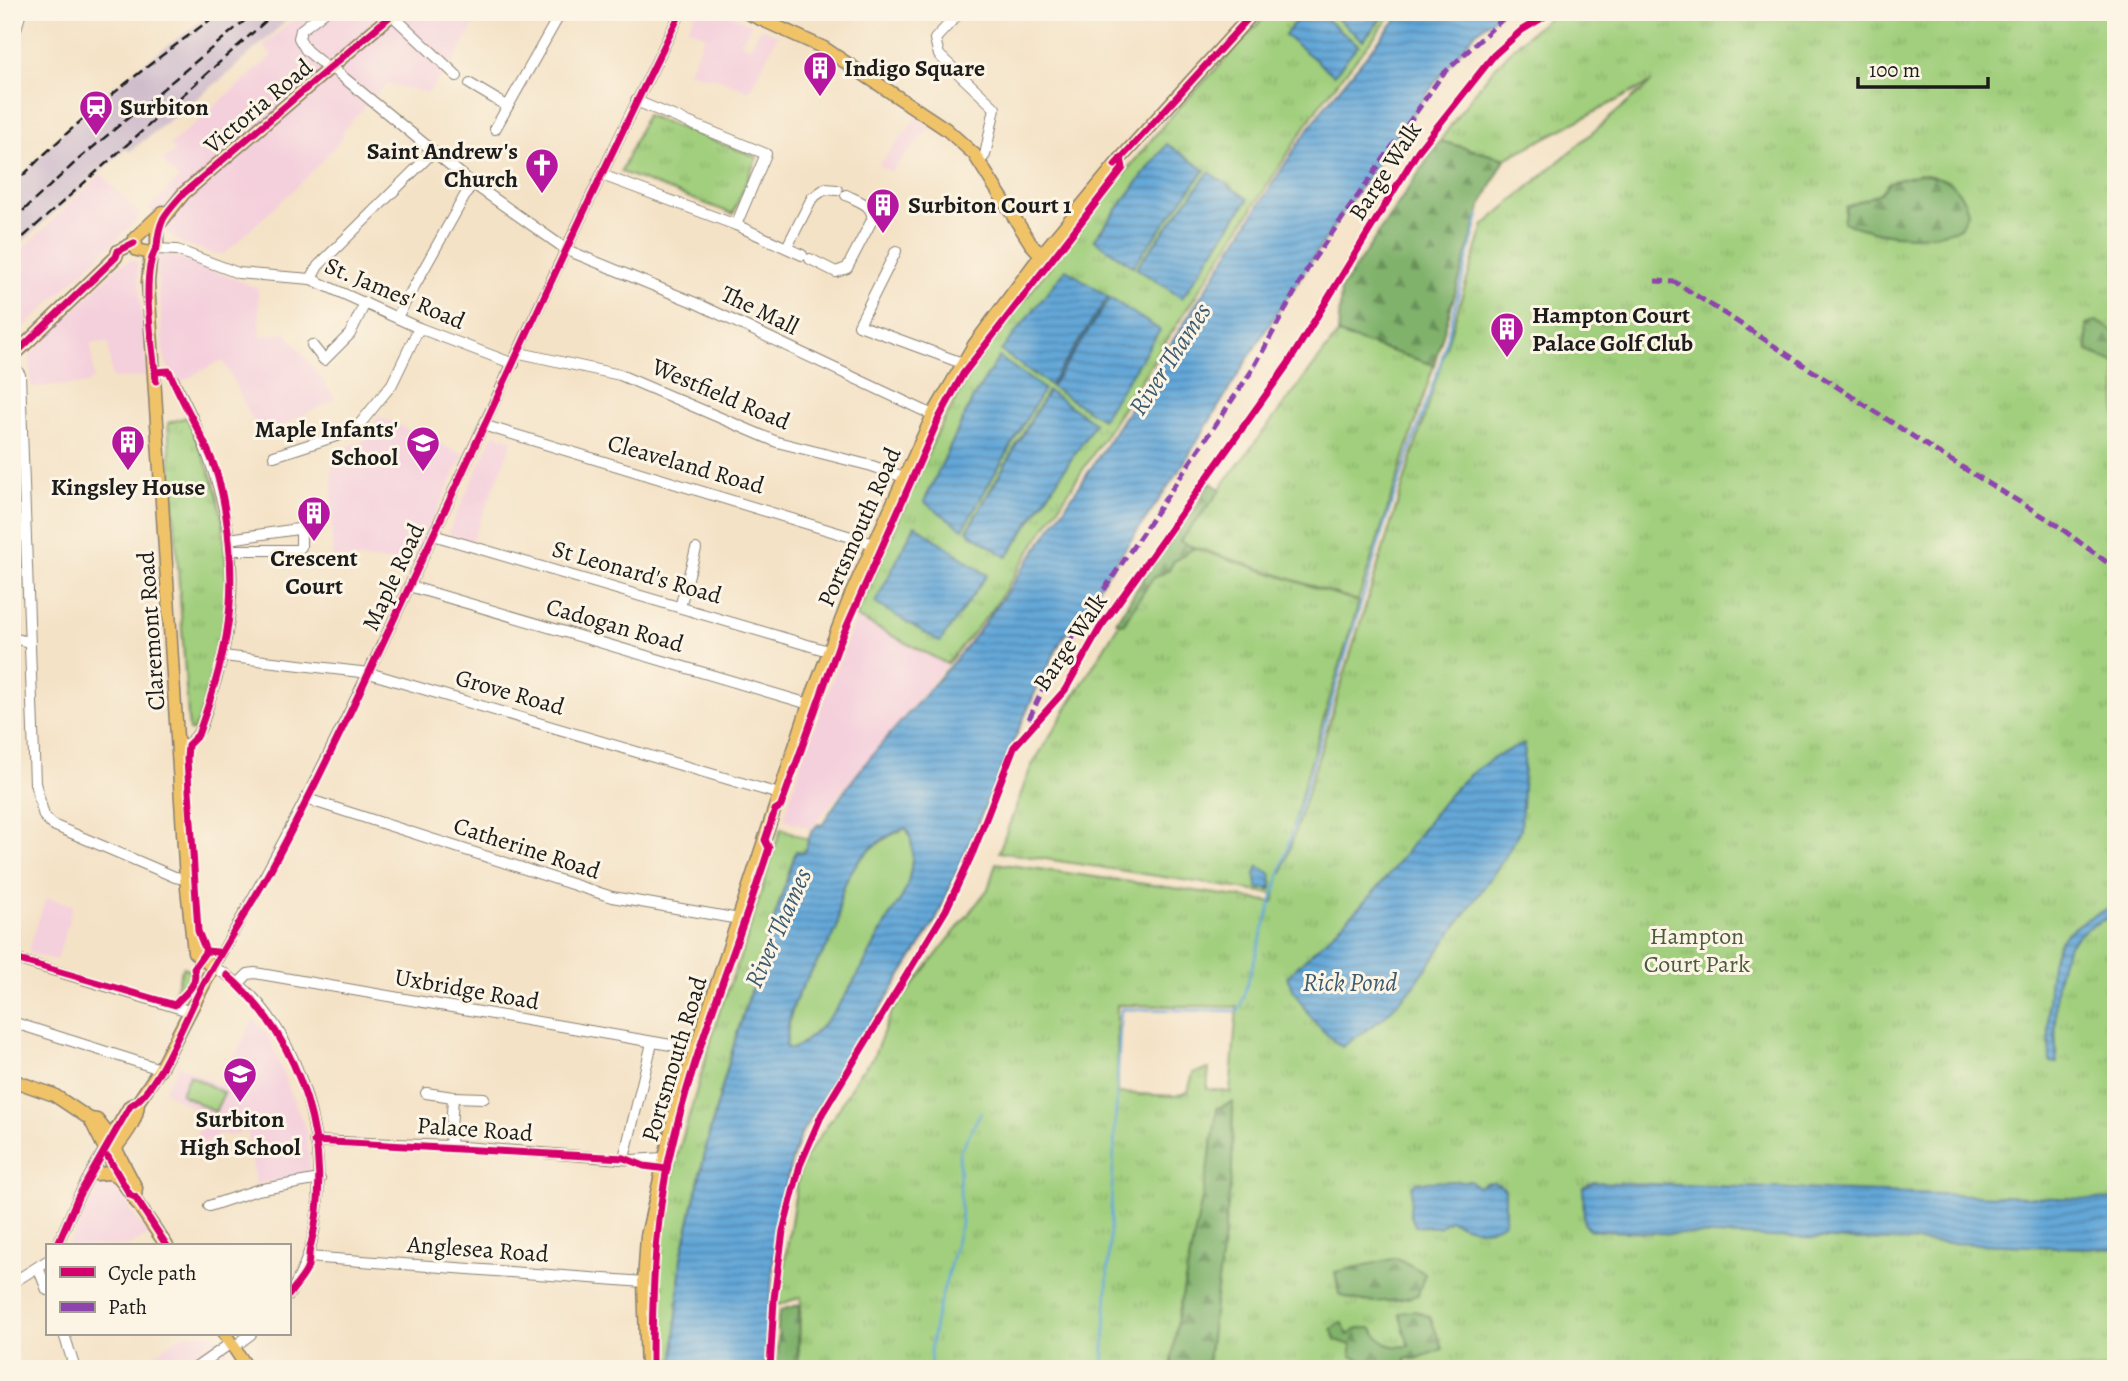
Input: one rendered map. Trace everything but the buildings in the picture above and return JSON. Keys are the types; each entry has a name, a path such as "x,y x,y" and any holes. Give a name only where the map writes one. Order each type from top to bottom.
{"main road":[{"path":"746,12 799,34 844,60 940,124 979,162 1031,244 1041,255"},
{"name":"Portsmouth Road","path":"647,1369 644,1282 648,1236 663,1158 694,1049 809,704 828,650 874,544 933,415 962,363 1041,255 1138,138 1254,12"},
{"name":"Victoria Road","path":"12,357 116,257 118,251 147,244 150,222 172,206 393,14"},
{"name":"Claremont Road","path":"147,244 186,878 194,952 213,967"},
{"name":"Maple Road","path":"110,1149 138,1112 138,1102 160,1069 213,967"},
{"path":"12,1080 54,1095 90,1119 138,1191 135,1197"},
{"path":"110,1149 119,1177 166,1244"},
{"path":"96,1174 110,1173 119,1177"},
{"path":"230,1341 248,1369"}],"street":[{"path":"12,41 21,12"},
{"name":"The Mall","path":"324,12 301,30 299,38 306,50 472,183 567,250 698,304 933,415"},
{"path":"495,129 561,12"},
{"name":"Maple Road","path":"213,967 271,870 369,673 636,102 681,12"},
{"path":"960,12 935,39 939,55 995,108 985,155 979,162"},
{"path":"393,14 457,76"},
{"path":"470,84 507,106"},
{"path":"636,102 766,154 736,225"},
{"path":"311,279 318,265 433,152"},
{"path":"602,175 736,225 836,272 846,268 873,220 873,212 869,207 841,192 825,189 812,198 787,247"},
{"path":"397,317 472,183"},
{"name":"St. James' Road","path":"147,244 169,242 177,250 238,273 311,279 419,328 514,364"},
{"path":"896,251 859,325 962,363"},
{"path":"312,345 324,359 350,334 365,303"},
{"path":"274,456 355,430 392,384 419,328"},
{"name":"Westfield Road","path":"520,353 620,375 777,442 872,466 904,477"},
{"path":"12,363 20,375 36,783 44,816 53,825 175,877 186,878"},
{"path":"173,379 209,453 222,494 230,545 231,615 223,656 198,735 191,743 180,747"},
{"name":"Cleaveland Road","path":"485,426 874,544"},
{"path":"298,529 301,532 301,547 296,550 230,545 298,529"},
{"name":"St Leonard's Road","path":"433,535 828,650"},
{"path":"680,607 696,549"},
{"name":"Cadogan Road","path":"409,586 809,704"},
{"path":"12,638 29,642"},
{"name":"Grove Road","path":"223,656 369,673 779,794"},
{"name":"Catherine Road","path":"307,799 612,897 739,919"},
{"path":"12,958 189,1011"},
{"path":"213,967 238,984 263,1010 292,1055 307,1102 320,1179 319,1209 308,1257 290,1293"},
{"name":"Uxbridge Road","path":"238,984 248,974 255,972 694,1049"},
{"path":"12,1022 160,1069"},
{"path":"624,1158 652,1043"},
{"path":"426,1093 484,1098"},
{"path":"450,1146 453,1097"},
{"name":"Palace Road","path":"314,1141 663,1158"},
{"path":"58,1244 110,1149"},
{"path":"75,1209 78,1197 110,1149"},
{"path":"209,1206 257,1190 320,1179"},
{"name":"Anglesea Road","path":"308,1257 644,1282"},
{"path":"14,1278 43,1264 46,1284"},
{"path":"65,1336 75,1369"},
{"path":"194,1369 230,1341"}],"shaded area":[{"path":"214,12 296,12 223,78 129,152 126,148 12,251 12,186 75,120 137,68"},
{"path":"301,12 482,12 455,59 428,93 387,84 344,129 342,139 304,180 224,254 214,254 181,243 165,231 149,208 178,179 163,161 175,151 170,145 272,56 263,46"},
{"path":"696,12 723,12 752,24 741,43 750,47 761,28 778,35 749,91 719,79 688,73 705,36 688,28"},
{"path":"917,117 930,127 891,172 879,165"},
{"path":"101,174 139,213 136,221 21,330 12,319 12,259"},
{"path":"165,252 258,288 260,337 286,332 336,399 260,436 224,362 220,361 181,382 167,366 163,349 157,257"},
{"path":"134,259 137,263 147,376 112,379 108,342 91,343 94,378 87,384 31,387 30,355 119,265"},
{"path":"378,416 464,455 411,563 332,557 332,452 366,440"},
{"path":"494,434 513,440 472,541 448,533"},
{"path":"856,617 947,664 810,829 784,819 802,760"},
{"path":"46,897 73,905 57,960 28,953"},
{"name":"Surbiton High School","path":"254,1019 269,1038 306,1131 311,1177 255,1184 248,1132 227,1136 221,1133 204,1144 194,1140 206,1116 164,1091 179,1065 219,1085"},
{"path":"104,1177 109,1178 148,1235 132,1244 68,1244"},
{"path":"181,1336 217,1336 239,1369 133,1369"}],"green space":[{"path":"1269,12 1303,12 1285,35 1358,45 1317,12 1329,12 1363,40 1387,12 1394,12 1318,107 992,610 947,664 856,617 937,433 972,369 1074,235 1165,123","holes":["1167,144 1132,266 1094,239","999,358 1043,389 924,502 972,400","1047,392 1095,423 1007,556 967,530"]},
{"name":"Hampton Court Park","path":"1557,12 2116,12 2116,1369 798,1369 801,1297 778,1305 800,1165 840,1107 857,1076 873,1058 891,1013 988,889 996,863 1274,902 1275,894 999,852 1031,767 1155,565 1174,561 1194,548 1359,602 1304,784 1282,874 1484,225 1652,82 1505,159 1440,141 1492,70 1539,25","holes":["1117,1005 1237,1007 1230,1092 1207,1089 1209,1069 1193,1073 1188,1092 1175,1096 1118,1093"]},
{"path":"646,115 757,157 733,214 621,172"},
{"path":"1440,141 1505,159 1481,206 1434,365 1338,334 1341,289"},
{"path":"1919,174 1938,177 1956,188 1968,211 1960,228 1916,236 1887,234 1843,222 1846,207 1880,193 1889,182"},
{"path":"2097,321 2116,333 2116,363 2088,351 2086,324"},
{"path":"1338,334 1434,365 1358,601 1179,542"},
{"path":"187,417 215,485 223,522 229,617 215,678 194,731 189,731 168,423"},
{"path":"1210,482 1221,490 1180,541 1194,548 1174,561 1169,570 1152,579 1123,624 1116,622 1146,574 1149,561 1160,554 1185,518 1190,517"},
{"path":"781,828 809,840 804,853 796,851 736,1037 710,1130 681,1258 673,1369 656,1369 656,1262 675,1164 719,1013 745,944"},
{"path":"906,828 911,841 912,856 904,894 837,1008 809,1038 793,1049 786,1048 788,1028 797,998 835,932 840,900 849,876 873,847"},
{"path":"183,967 190,970 193,979 183,996 173,997"},
{"path":"189,1075 224,1093 215,1112 181,1094"},
{"path":"1233,1102 1232,1172 1207,1369 1171,1369 1217,1108"},
{"path":"1397,1258 1425,1273 1418,1295 1378,1302 1357,1300 1339,1294 1335,1272"},
{"path":"799,1305 798,1369 778,1369 780,1310"},
{"path":"1415,1311 1430,1317 1443,1349 1415,1359 1406,1358 1406,1369 1360,1369 1364,1361 1351,1356 1351,1345 1336,1340 1331,1329 1341,1322 1348,1335 1359,1328 1371,1328 1387,1344 1409,1346 1399,1313"}],"water":[{"path":"1303,12 1317,12 1358,45 1334,75 1285,35"},
{"path":"1329,12 1387,12 1363,40"},
{"name":"River Thames","path":"1402,12 1502,12 1474,34 1437,80 1348,205 1260,339 1179,471 1061,641 1036,690 935,922 802,1132 786,1186 775,1248 765,1369 673,1369 681,1258 710,1131 736,1037 796,851 804,853 811,832 818,824 822,825 861,769 994,610 1110,438 1324,107","holes":["906,828 912,856 906,890 859,973 837,1008 823,1024 793,1049 786,1048 787,1029 796,999 836,931 840,900 849,876 864,855 883,839"]},
{"path":"1167,144 1205,170 1133,266 1094,240"},
{"path":"1209,172 1248,199 1182,298 1136,268"},
{"path":"1066,269 1108,297 1050,385 1001,351"},
{"path":"1110,298 1160,330 1102,419 1051,387"},
{"path":"999,357 1044,389 963,529 924,502 972,400"},
{"path":"1048,391 1095,423 1007,557 967,531"},
{"path":"915,525 987,575 940,642 875,603"},
{"name":"Rick Pond","path":"1525,744 1521,830 1502,862 1413,987 1382,1019 1342,1047 1310,1016 1287,977 1374,892 1460,783 1478,768"},
{"path":"1258,866 1271,874 1272,889 1258,889 1255,874"},
{"path":"2116,905 2116,914 2080,934 2064,955 2057,985 2057,1063 2050,1062 2048,999 2055,951 2072,929"},
{"path":"1470,1181 1478,1187 1492,1182 1505,1189 1505,1222 1485,1229 1471,1228 1450,1220 1439,1227 1415,1226 1410,1213 1412,1186 1416,1182"},
{"path":"1593,1182 2116,1200 2116,1249 1599,1231 1589,1229 1584,1224 1583,1187"}],"waterway":[{"path":"1103,1369 1121,1009 1239,1011 1385,523 1441,361 1479,215"},
{"path":"931,1369 930,1351 937,1314 961,1224 959,1153 981,1112"}],"railway":[{"path":"12,187 36,162 112,95 221,12"},
{"path":"12,221 79,159 255,12"},
{"path":"12,247 276,12"}],"marked path":[{"path":"1029,719 1056,661 1253,369 1309,266 1442,75 1510,12"},
{"path":"1655,281 1675,282 1937,452 2051,521 2116,569"}],"cycle path":[{"path":"156,381 149,311 149,274 161,223 168,212 184,193 395,12"},
{"path":"58,1244 78,1197 130,1106 141,1098 162,1068 205,981 271,869 307,799 681,12"},
{"path":"1115,165 1254,12"},
{"name":"Barge Walk","path":"770,1369 774,1299 783,1231 800,1165 822,1114 946,910 973,852 1014,747 1065,690 1100,628 1288,364 1418,151 1494,55 1522,30 1552,12"},
{"path":"652,1369 656,1246 662,1197 675,1132 699,1050 769,848 765,840 775,810 781,806 839,644 939,418 963,374 1123,168 1121,158"},
{"path":"12,357 116,257 118,251 134,243"},
{"path":"155,372 169,371 206,447 220,484 228,531 230,611 222,658 198,735 188,745 187,759 198,931 206,951"},
{"path":"12,958 175,1005 192,985 194,968 206,951 217,952"},
{"path":"227,975 253,1001 276,1031 294,1064 307,1100 315,1136 319,1174 317,1211 307,1269 290,1294"},
{"path":"314,1141 624,1158 644,1166 667,1169"},
{"path":"108,1157 130,1195 135,1197 166,1244"}],"place":[{"name":"Indigo Square","path":"820,98"},
{"name":"Surbiton","path":"96,137"},
{"name":"Saint Andrew's Church","path":"542,195"},
{"name":"Surbiton Court 1","path":"883,235"},
{"name":"Hampton Court Palace Golf Club","path":"1507,359"},
{"name":"Kingsley House","path":"128,472"},
{"name":"Maple Infants' School","path":"423,473"},
{"name":"Crescent Court","path":"314,543"},
{"name":"Surbiton High School","path":"240,1104"}]}
